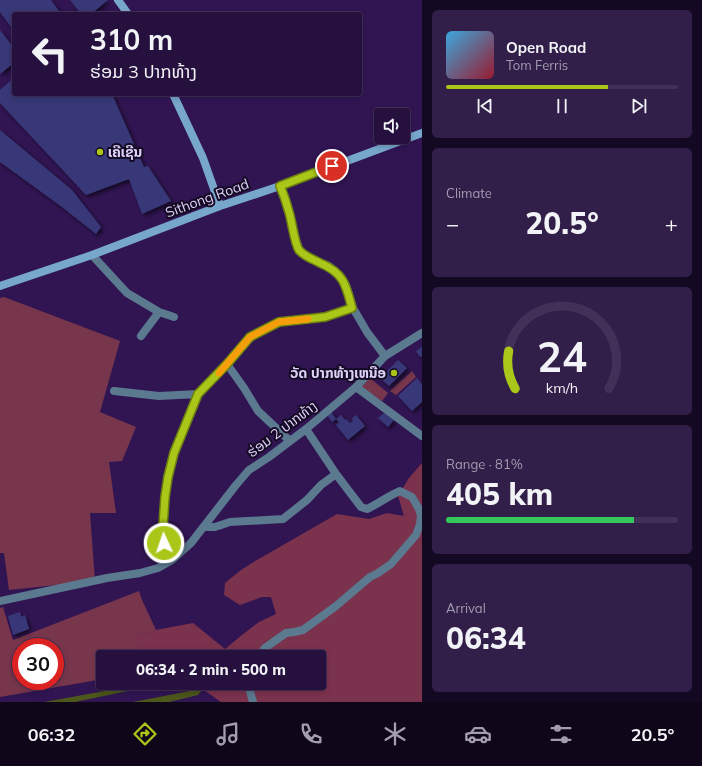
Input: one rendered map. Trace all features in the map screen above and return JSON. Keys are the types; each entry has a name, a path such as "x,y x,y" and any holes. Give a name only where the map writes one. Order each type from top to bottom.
{"main road":[{"path":"118,0 127,12"},
{"path":"174,96 203,158 220,206"},
{"name":"Sithong Road","path":"0,286 92,255 220,206 280,186 422,133"}],"street":[{"path":"280,186 289,210 299,250 307,257 329,266 341,277 346,285 352,308 367,332 385,356"},
{"path":"92,255 127,293 159,312 174,317"},
{"path":"172,560 164,543 163,526 168,477 174,453 198,394 227,364 250,337 279,322 325,317 352,308"},
{"path":"141,336 159,312"},
{"name":"ຮ່ອມ 2 ປາກທ້າງ","path":"0,601 93,581 140,573 158,568 172,560 191,543 249,470 306,429 356,387 385,356 422,333"},
{"path":"227,364 258,411 290,441"},
{"path":"356,387 422,436"},
{"path":"114,392 159,396 198,394"},
{"path":"263,650 286,633 303,630 336,606 370,577 391,564 416,535 420,524 421,516 419,508 412,497 400,491 367,509 361,507 336,474 306,429"},
{"path":"280,528 283,519 307,500 321,485 336,474"},
{"path":"204,527 215,527 230,522 283,519"},
{"path":"250,690 253,702"}],"shaded area":[{"path":"4,297 120,341 100,412 136,427 122,461 109,462 116,513 90,513 95,581 9,590 4,553 0,553 0,298"},
{"path":"412,371 416,377 396,395 390,391"},
{"path":"370,378 388,393 382,401 361,387"},
{"path":"422,463 422,702 221,702 204,690 326,690 326,650 138,650 134,638 156,630 193,623 225,649 259,622 276,614 271,597 262,597 240,605 224,595 225,583 252,563 337,514 369,519 387,513 404,516 398,496 409,478"},
{"path":"139,591 156,630 135,638 139,650 96,650 96,680 64,686 64,638 18,638"},
{"path":"3,607 12,638 12,690 40,690 0,697 0,608"},
{"path":"110,690 132,690 75,702 44,702"},
{"path":"195,690 201,691 198,695 169,702 133,702"}],"building":[{"path":"0,0 51,0 60,12 12,12 12,28 0,12"},
{"path":"70,0 108,0 93,12 79,12"},
{"path":"0,30 12,45 12,65 0,74"},
{"path":"12,80 12,96 113,96 144,167 148,166 171,201 142,214 129,179 86,195 0,103 0,90"},
{"path":"0,130 72,190 101,227 96,234 0,162"},
{"path":"422,347 422,356 420,357 416,351"},
{"name":"ວັດ ປາກທ້າງເຫນືອ","path":"398,360 407,368 389,386 380,378"},
{"path":"417,378 422,384 422,402 412,411 398,396"},
{"path":"331,412 336,419 332,422 327,415"},
{"path":"385,412 394,420 388,427 378,418"},
{"path":"341,415 350,423 353,421 352,418 356,415 365,426 348,440 336,425 339,422 336,419"},
{"path":"20,612 21,617 25,615 29,629 13,635 8,616"}],"slow traffic":[{"path":"219,373 250,337 279,322 308,319"}],"place":[{"name":"ເຄີເຊີນ","path":"100,152"},
{"name":"ວັດ ປາກທ້າງເຫນືອ","path":"394,373"}],"route":[{"path":"164,543 163,526 168,477 174,453 198,394 227,364 250,337 279,322 325,317 352,308 346,285 341,277 329,266 307,257 299,250 289,210 280,186 332,166"}]}
